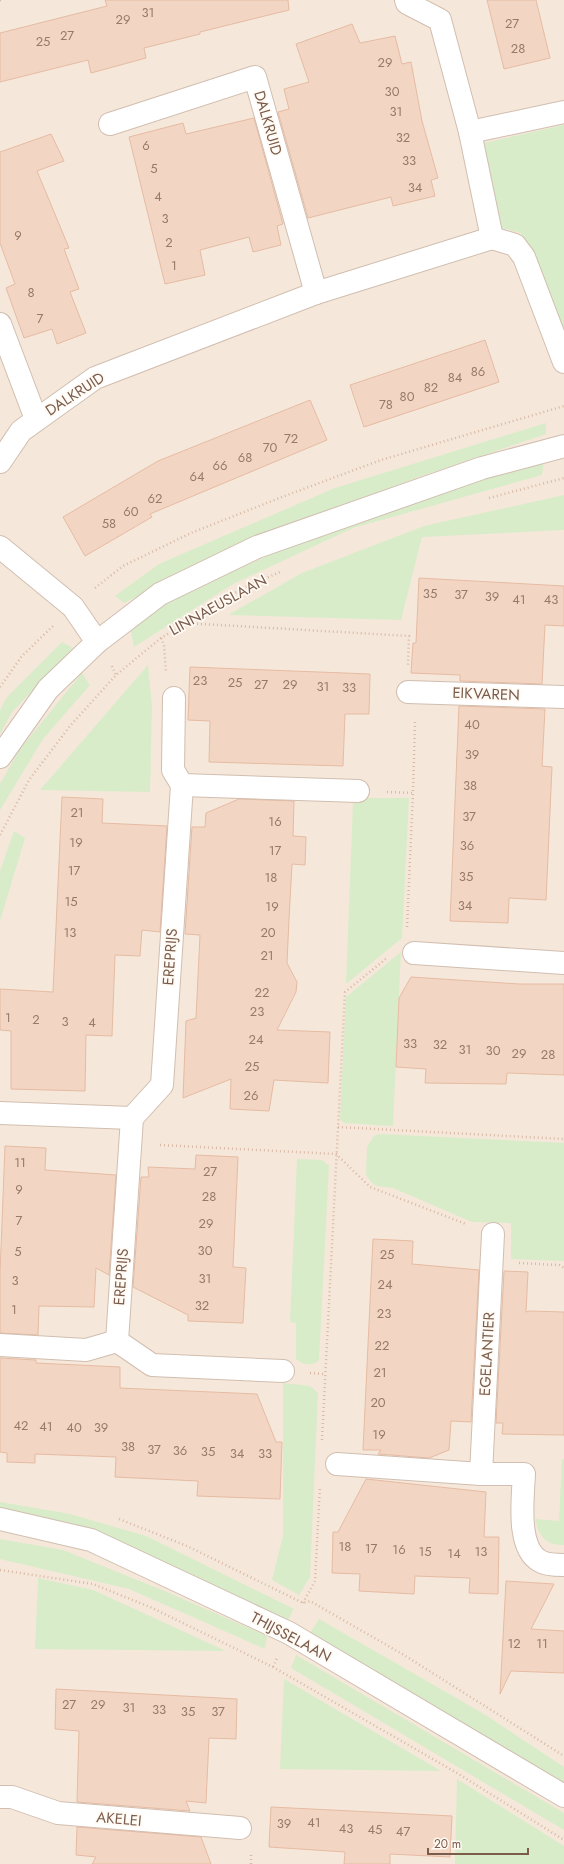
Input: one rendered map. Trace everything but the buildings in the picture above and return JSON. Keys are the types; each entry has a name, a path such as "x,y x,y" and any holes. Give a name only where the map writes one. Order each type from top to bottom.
{"street":[{"path":"406,0 407,3 440,20 470,132 492,238 515,245 524,257 564,362"},
{"name":"DALKRUID","path":"110,124 255,77 316,293"},
{"path":"470,132 564,112"},
{"name":"DALKRUID","path":"0,462 21,430 95,378 316,293 492,238"},
{"name":"DALKRUID","path":"0,324 36,419"},
{"path":"0,757 48,689 97,642 160,594 257,547 482,468 564,446"},
{"path":"0,547 73,607 97,642"},
{"name":"EIKVAREN","path":"408,692 564,697"},
{"path":"174,698 173,770 182,785 358,790"},
{"name":"EREPRIJS","path":"117,1341 132,1118 162,1085 182,785"},
{"path":"410,949 564,963"},
{"path":"0,1113 132,1118"},
{"name":"EGELANTIER","path":"481,1474 493,1234"},
{"path":"0,1345 86,1350 117,1341 152,1365 283,1371"},
{"path":"337,1464 481,1474 524,1474 521,1518 531,1555 540,1562 564,1566"},
{"name":"THIJSSELAAN","path":"0,1519 91,1540 289,1633 564,1796"},
{"name":"AKELEI","path":"0,1797 12,1797 58,1813 240,1828"}],"path":[{"path":"488,498 564,478"},
{"name":"LINNAEUSLAAN","path":"0,835 29,780 70,726 116,675 158,639 243,588 286,569"},
{"path":"185,623 409,636 408,713 415,713 410,949 390,955 344,992 322,1442"},
{"path":"358,790 414,793"},
{"path":"338,1127 564,1139"},
{"path":"130,1144 336,1154 370,1187 493,1234 505,1262 559,1266 564,1268"},
{"path":"303,1603 314,1581 320,1480"},
{"path":"0,1570 94,1584 163,1614 273,1667 457,1773 564,1840"}],"shaded area":[{"path":"0,0 564,0 564,1864 0,1864"}],"green space":[{"path":"564,125 564,332 521,233 502,228 484,143"},
{"path":"546,423 546,434 416,478 261,537 124,603 115,596 159,564 335,488"},
{"path":"544,460 542,475 353,528 233,584 134,647 131,631 163,604 282,549 385,510"},
{"path":"564,495 564,530 422,537 401,620 228,615 302,573 424,526"},
{"path":"62,642 73,648 12,712 0,734 0,710 7,697"},
{"path":"148,665 152,705 150,792 40,790"},
{"path":"82,673 90,685 43,739 0,810 0,784 20,749"},
{"path":"365,798 409,798 402,938 346,984 353,801 364,801"},
{"path":"14,831 25,838 0,921 0,871"},
{"path":"401,952 393,1126 344,1123 340,1119 346,997"},
{"path":"380,1134 564,1143 564,1261 511,1259 511,1223 472,1222 393,1188 377,1186 371,1182 366,1175 367,1147 374,1136"},
{"path":"297,1159 322,1160 329,1166 319,1360 313,1364 305,1364 296,1359 296,1323 290,1322"},
{"path":"283,1383 310,1386 318,1393 310,1577 299,1595 272,1580 283,1536"},
{"path":"562,1459 564,1459 564,1545 557,1545 548,1541 541,1535 535,1519 559,1521"},
{"path":"0,1502 70,1514 146,1536 294,1609 286,1623 0,1512"},
{"path":"0,1539 63,1550 167,1592 267,1636 265,1649 129,1589 0,1559"},
{"path":"38,1578 93,1590 226,1651 35,1649"},
{"path":"319,1619 484,1714 564,1767 564,1784 310,1633"},
{"path":"296,1655 564,1813 564,1830 291,1668"},
{"path":"284,1679 441,1771 280,1769"},
{"path":"457,1779 564,1846 564,1864 455,1864"}]}
